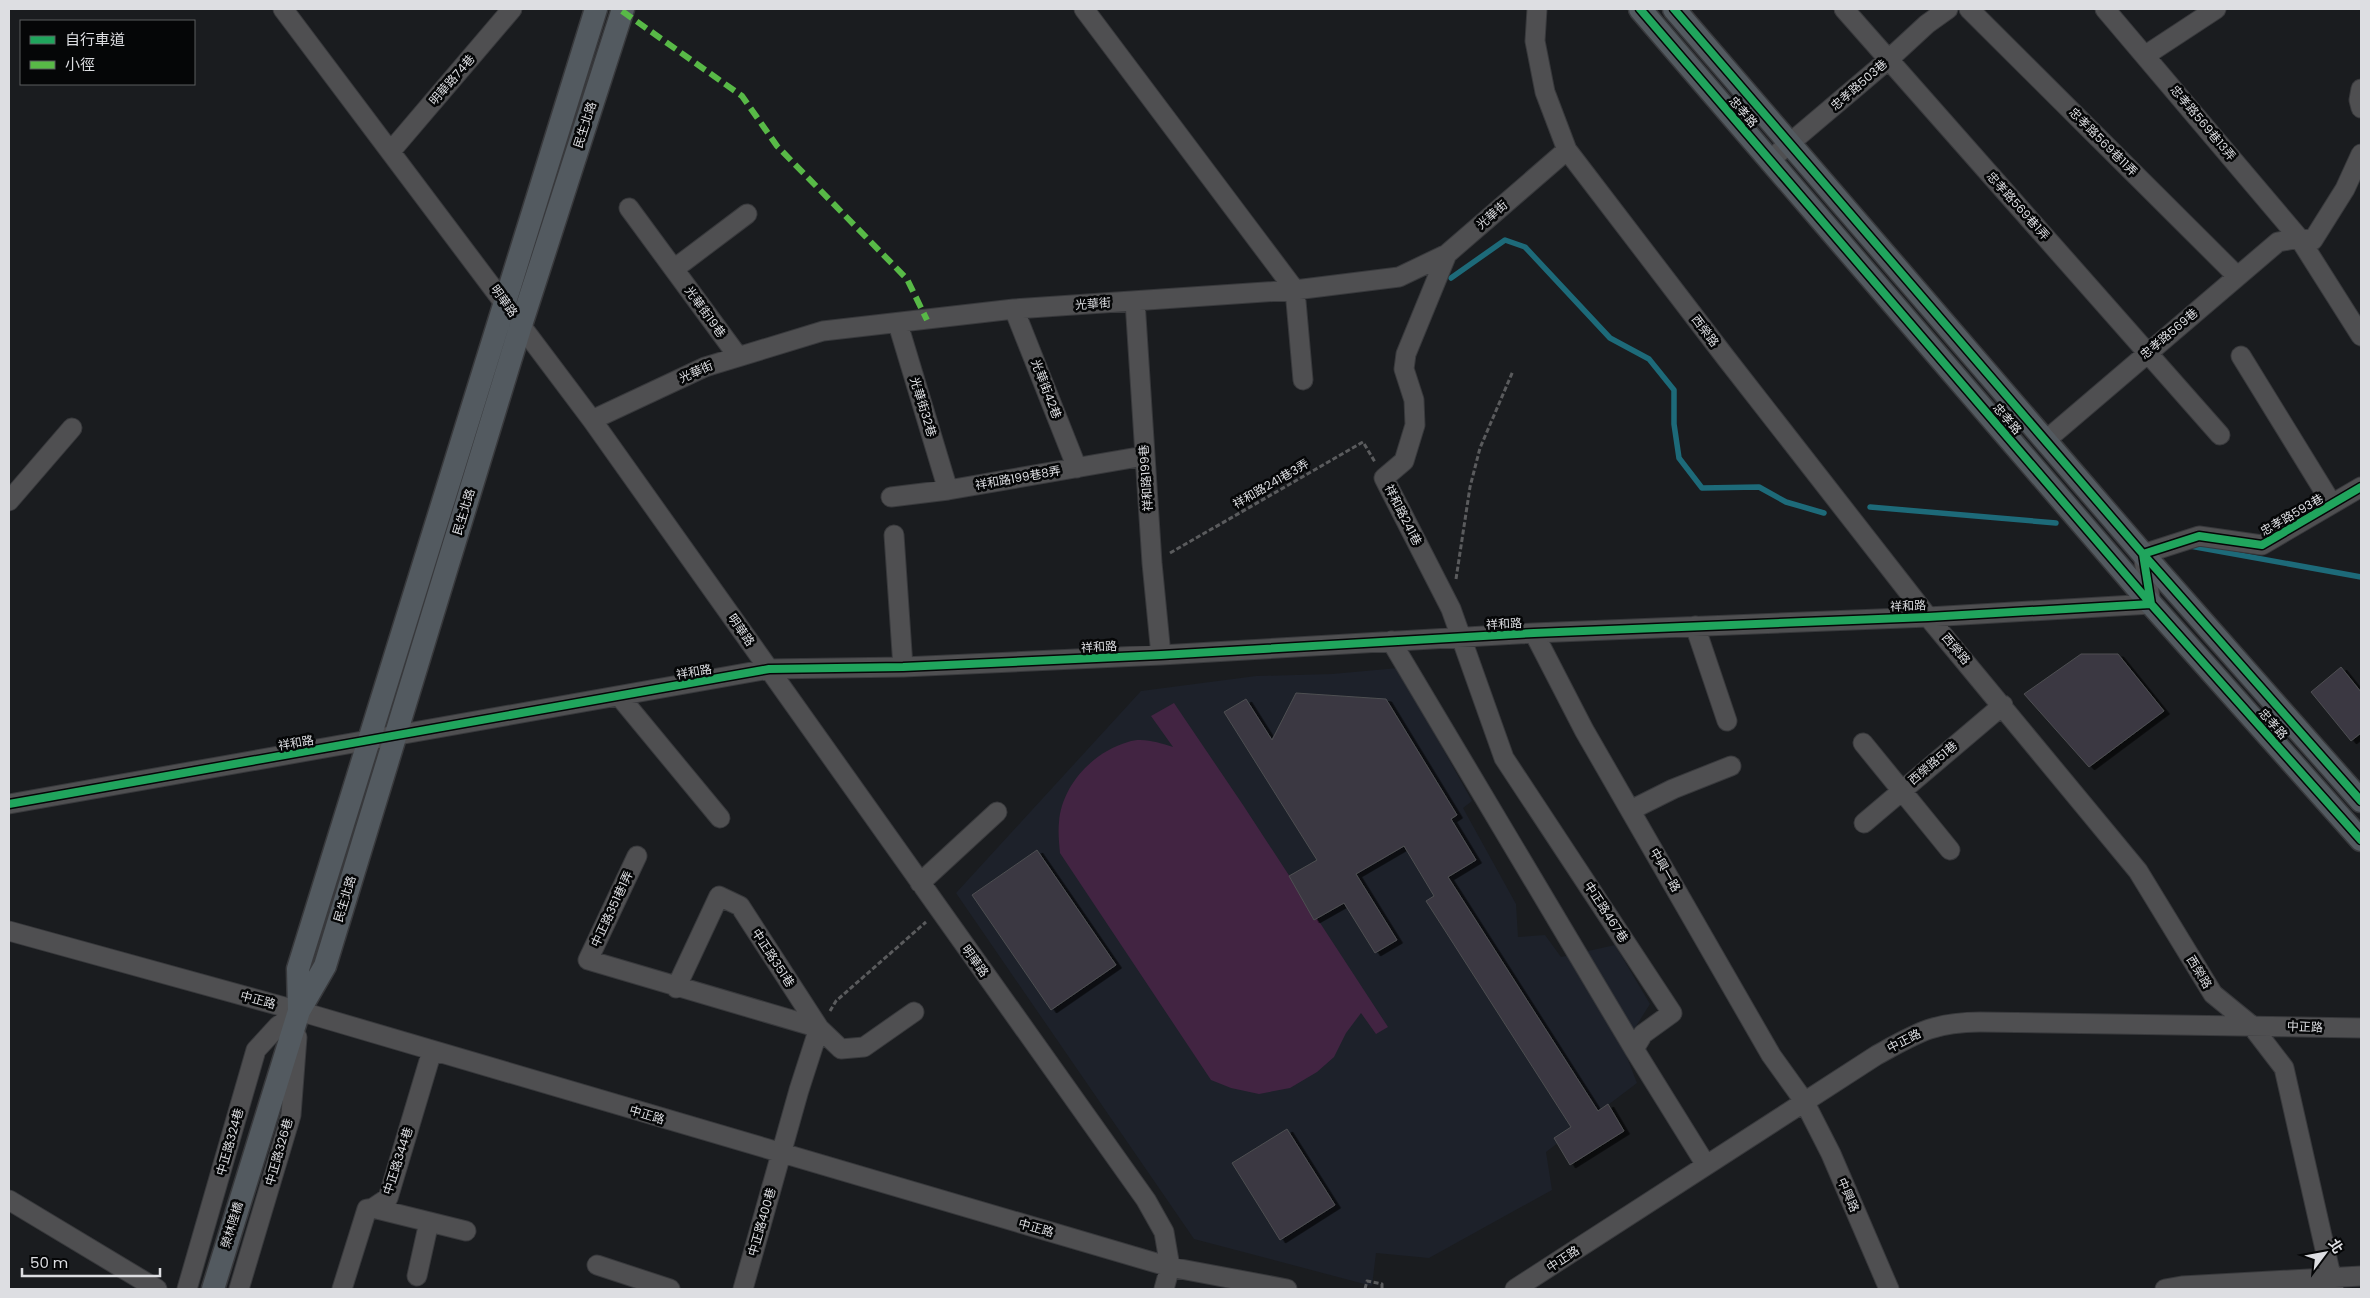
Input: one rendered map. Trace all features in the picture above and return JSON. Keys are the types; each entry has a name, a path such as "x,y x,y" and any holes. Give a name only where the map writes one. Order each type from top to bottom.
{"main road":[{"name":"民生北路","path":"299,1011 298,969 596,9"},
{"name":"忠孝路","path":"1640,9 2151,604 2361,840"},
{"name":"忠孝路","path":"1674,9 1792,143 2143,554 2361,801"},
{"name":"民生北路","path":"252,1161 299,1011 325,966 521,325 620,10"},
{"path":"2319,792 2338,775"},
{"name":"榮林陸橋","path":"213,1289 252,1161"}],"street":[{"name":"明華路","path":"283,9 505,301 592,420 1146,1200 1164,1232 1170,1267"},
{"name":"明華路74巷","path":"391,151 512,9"},
{"path":"1084,9 1295,290 1303,380"},
{"path":"1522,9 1535,42"},
{"name":"西榮路","path":"1537,9 1535,42 1546,92 1567,150 1928,616 2138,871 2213,994 2251,1025 2284,1068 2333,1283"},
{"name":"忠孝路569巷1弄","path":"1844,9 2220,435"},
{"name":"忠孝路503巷","path":"1770,160 1888,60 1927,24 1948,9"},
{"name":"忠孝路569巷11弄","path":"1970,9 2237,276"},
{"name":"忠孝路569巷13弄","path":"2105,9 2146,54 2299,238"},
{"path":"2146,54 2216,9"},
{"name":"光華街","path":"592,420 705,366 823,331 898,324 1014,309 1295,290 1399,277 1447,254 1567,150"},
{"name":"忠孝路569巷","path":"2045,441 2278,242 2299,238 2314,240 2345,189 2361,154"},
{"name":"光華街19巷","path":"629,208 737,355"},
{"path":"674,269 747,214"},
{"path":"2299,238 2361,336"},
{"name":"祥和路241巷","path":"1447,254 1406,354 1404,369 1414,400 1414,424 1410,443 1404,461 1384,478 1451,609 1463,637"},
{"name":"祥和路199巷","path":"1135,301 1144,456 1161,655"},
{"name":"光華街42巷","path":"1014,309 1077,468"},
{"name":"光華街32巷","path":"898,324 948,490"},
{"path":"2241,356 2332,504"},
{"path":"9,502 72,428"},
{"name":"祥和路199巷8弄","path":"891,497 948,490 1144,456"},
{"name":"忠孝路593巷","path":"2143,554 2199,536 2262,545 2361,487"},
{"path":"894,535 903,667"},
{"path":"2143,554 2151,604"},
{"name":"祥和路","path":"9,804 769,670 903,667 1161,655 1534,633 1928,616 2151,604"},
{"path":"1695,626 1727,720"},
{"name":"中興一路","path":"1534,633 1584,730 1771,1054 1804,1102"},
{"name":"中正路467巷","path":"1463,637 1469,662 1504,758 1672,1013 1644,1034 1634,1049"},
{"path":"1391,641 1634,1049 1706,1165"},
{"path":"620,697 720,818"},
{"name":"西榮路51巷","path":"1864,823 2002,704"},
{"path":"1863,743 1950,850"},
{"path":"1631,810 1673,789 1731,766"},
{"path":"920,883 997,812"},
{"name":"中正路351巷1弄","path":"637,856 588,960 676,988 819,1028"},
{"name":"中正路351巷","path":"676,988 720,896 740,906 819,1028 841,1049 864,1047 914,1012"},
{"name":"中正路","path":"9,932 299,1011 1170,1267 1287,1289"},
{"name":"中正路324巷","path":"187,1289 256,1050 278,1026 299,1011"},
{"name":"中正路326巷","path":"239,1289 291,1115 299,1011"},
{"name":"中正路","path":"1515,1289 1877,1055 1919,1032 1951,1022 2361,1028"},
{"path":"782,1154 819,1028"},
{"name":"中正路344巷","path":"342,1289 367,1209 373,1208 388,1198 432,1051"},
{"name":"中興路","path":"1804,1102 1831,1154 1889,1289"},
{"name":"中正路400巷","path":"743,1289 782,1154"},
{"path":"9,1200 157,1289"},
{"path":"373,1208 466,1232"},
{"path":"417,1276 429,1222"},
{"path":"597,1265 670,1289"},
{"path":"1164,1289 1170,1267"},
{"path":"2165,1289 2182,1286 2333,1283 2361,1276"}],"path":[{"path":"1451,609 1470,487 1480,448 1513,371"},
{"path":"819,1028 836,1002 939,911"},
{"path":"1365,1289 1367,1281 1382,1284 1382,1289"}],"shaded area":[{"path":"1398,668 1472,801 1463,808 1516,904 1518,937 1545,935 1561,957 1615,945 1650,1004 1623,1047 1637,1083 1546,1152 1552,1190 1429,1258 1376,1253 1372,1286 1194,1239 956,893 1141,691 1256,676 1332,674"},
{"path":"1174,703 1388,1027 1376,1034 1361,1013 1346,1033 1334,1057 1317,1072 1290,1088 1259,1094 1231,1088 1211,1080 1060,853 1059,822 1061,808 1073,783 1092,762 1115,747 1128,742 1145,740 1173,747 1151,716"}],"building":[{"path":"2081,654 2118,654 2164,711 2089,767 2024,694"},
{"path":"2341,667 2361,692 2361,733 2351,741 2311,692"},
{"path":"1296,693 1386,699 1457,815 1451,819 1476,860 1448,877 1598,1111 1608,1104 1624,1131 1570,1165 1554,1138 1571,1127 1426,901 1434,896 1404,846 1356,874 1397,940 1375,953 1344,903 1314,920 1289,876 1317,860 1224,712 1246,699 1272,740"},
{"path":"1037,850 1116,965 1051,1010 972,895"},
{"path":"1287,1129 1335,1205 1280,1240 1232,1163"}],"waterway":[{"path":"1451,278 1505,240 1525,247 1610,338 1649,359 1674,390 1674,424 1679,458 1702,488 1759,487 1786,502 1824,513"},
{"path":"1870,507 2056,523"},
{"path":"2190,546 2361,577"}],"marked path":[{"path":"622,11 742,96 777,146 907,279 927,320"}],"cycle path":[{"path":"1640,9 2151,604 2361,840"},
{"path":"1674,9 2143,554 2361,801"},
{"path":"9,804 769,669 903,667 1161,655 1534,633 1928,617 2151,604 2143,554 2199,536 2262,545 2361,487"}]}
